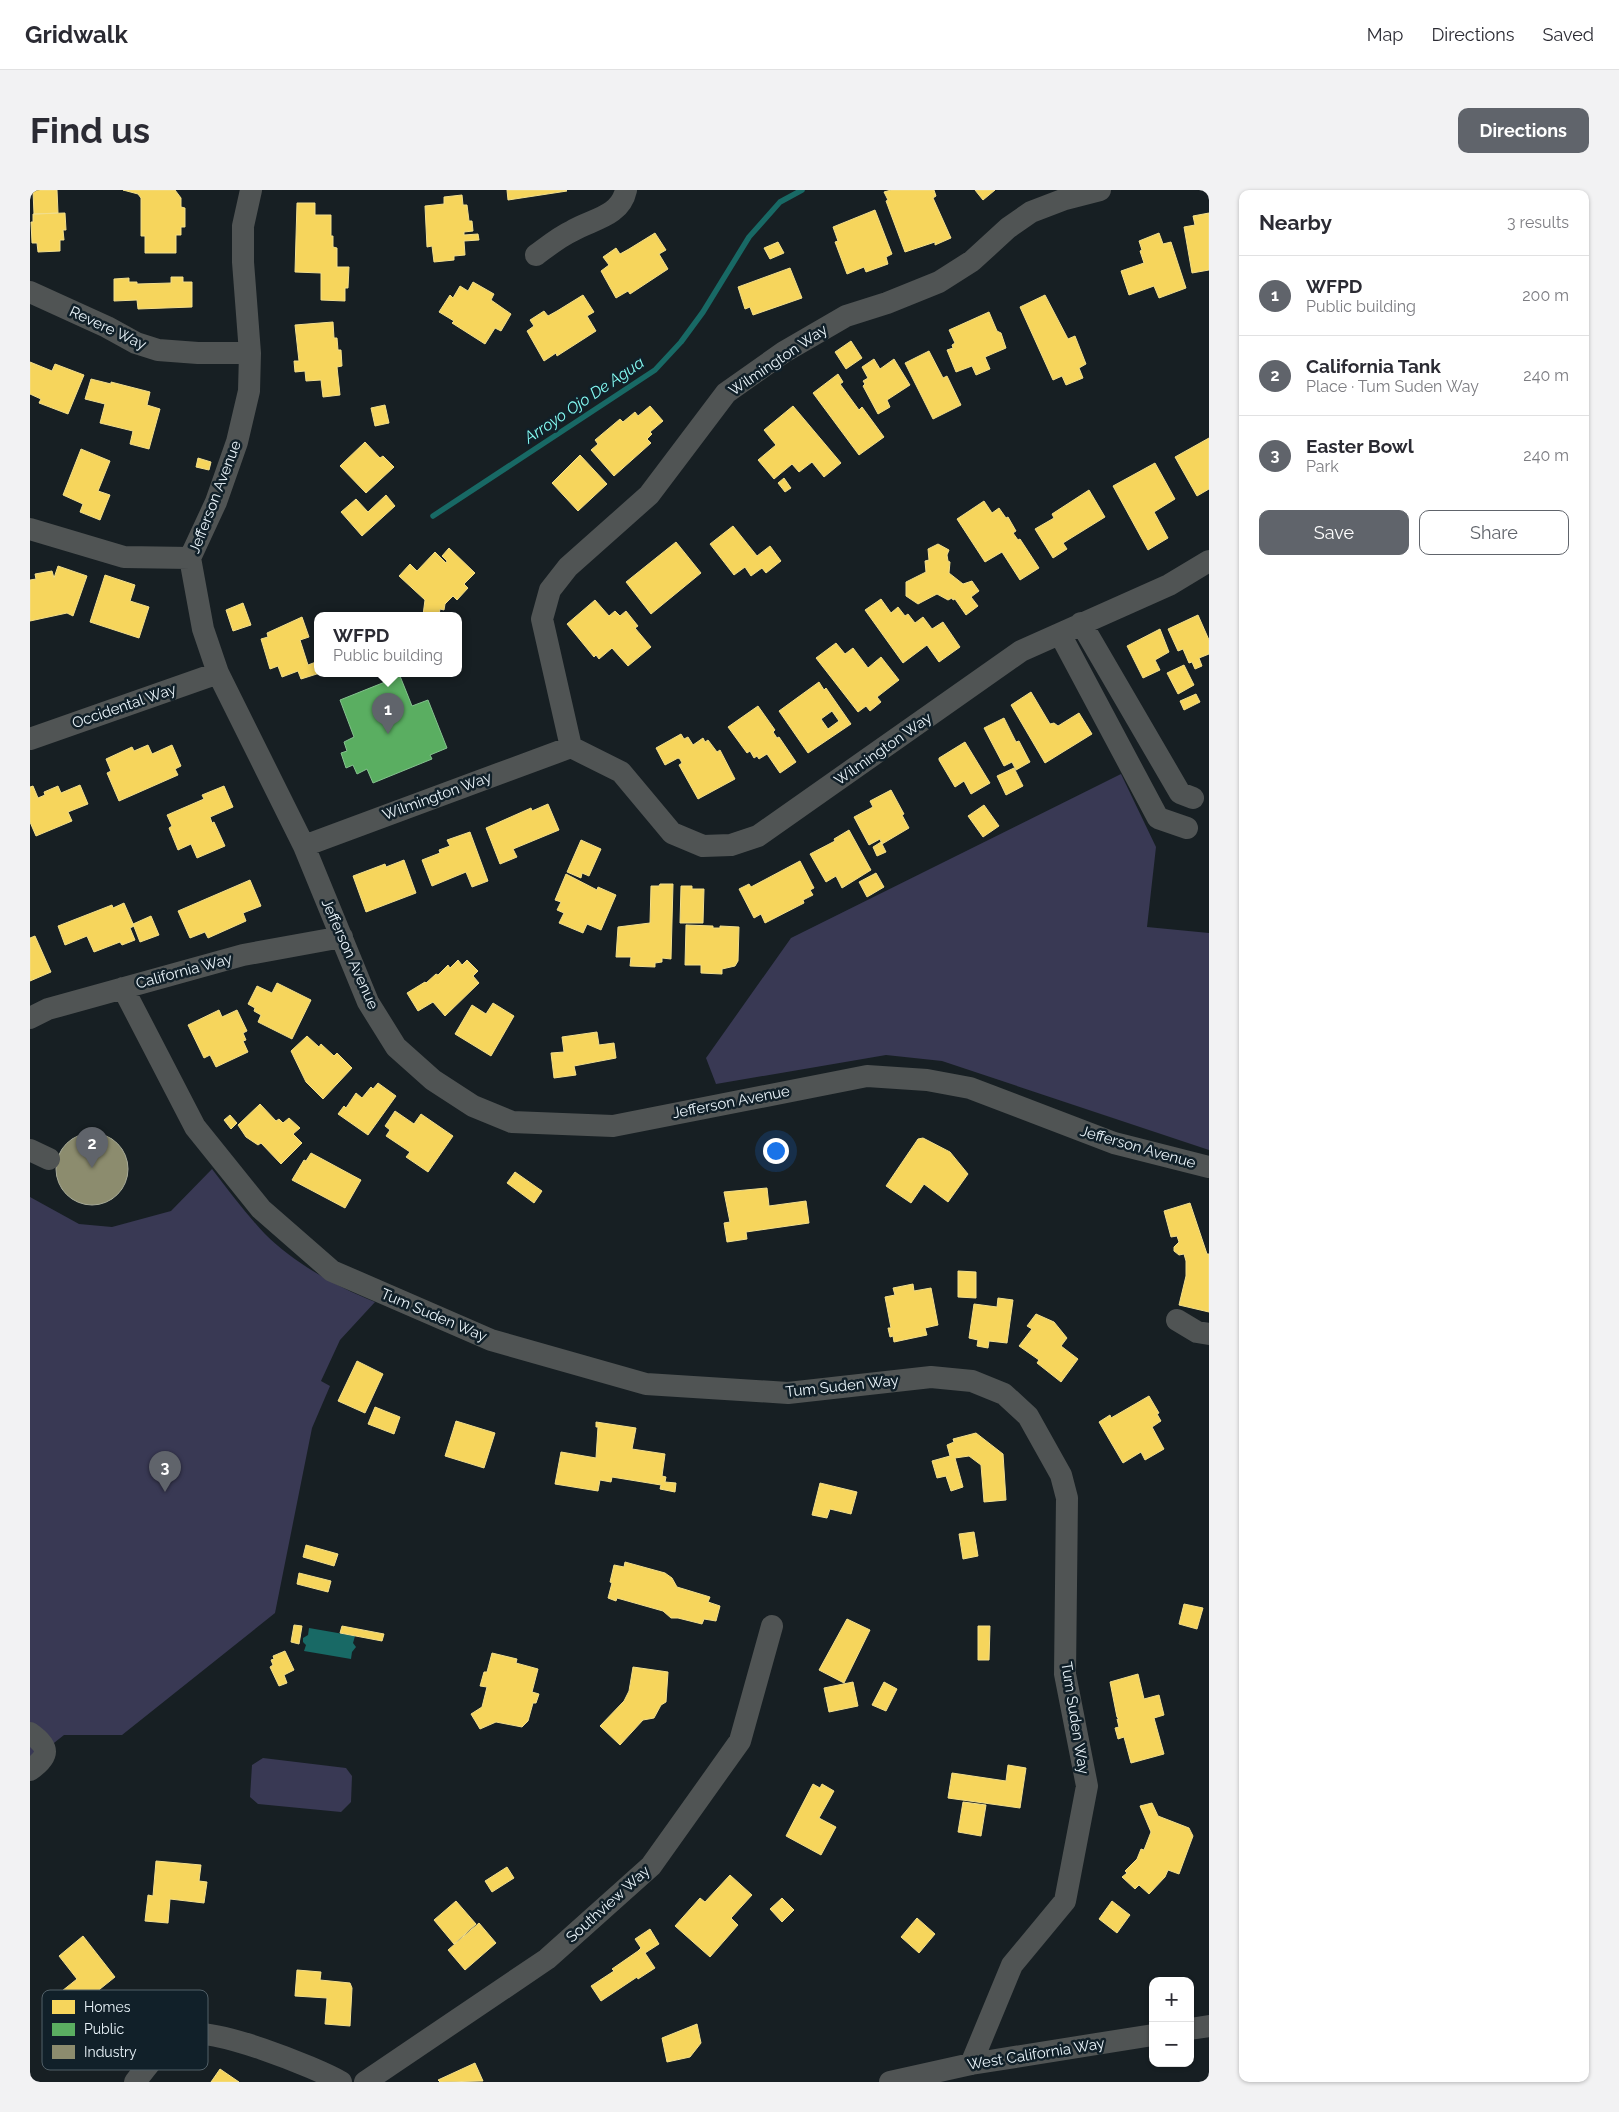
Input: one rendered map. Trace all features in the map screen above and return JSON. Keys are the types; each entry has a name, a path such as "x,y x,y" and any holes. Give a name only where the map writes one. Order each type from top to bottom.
{"street":[{"name":"Jefferson Avenue","path":"251,190 243,226 243,262 250,353 249,391 237,442 216,502 190,558 203,629 218,674 304,846 368,1002 396,1047 433,1080 473,1106 512,1122 613,1126 867,1076 927,1080 970,1088 1114,1143 1209,1167"},
{"path":"536,255 572,230 603,218 612,212 619,205 626,190"},
{"name":"Wilmington Way","path":"571,747 542,619 550,590 568,567 649,496 726,393 784,352 846,316 887,303 939,282 972,261 1008,228 1031,212 1065,199 1100,190"},
{"name":"Revere Way","path":"30,292 107,327 136,343 158,350 198,353 250,353"},
{"path":"30,530 124,557 190,558"},
{"name":"Wilmington Way","path":"304,846 571,747 621,772 672,833 703,846 731,845 758,836 1021,651 1169,585 1209,561"},
{"path":"1081,623 1180,793 1193,798"},
{"path":"1060,634 1158,818 1187,828"},
{"name":"Occidental Way","path":"30,739 218,674"},
{"name":"California Way","path":"30,1018 48,1009 243,955 342,938"},
{"name":"Tum Suden Way","path":"123,988 195,1127 261,1209 332,1271 492,1340 646,1384 788,1393 931,1377 972,1380 1004,1394 1028,1416 1061,1476 1067,1498 1065,1674 1087,1786 1065,1901 1012,1965 971,2064"},
{"path":"1177,1320 1197,1332 1209,1334"},
{"name":"Southview Way","path":"365,2082 547,1958 652,1866 740,1741 772,1626"},
{"path":"30,1770 42,1761 46,1754 35,1741"},
{"path":"1194,2028 1209,2026"},
{"path":"208,2034 295,2061 341,2082"},
{"name":"West California Way","path":"890,2082 971,2064 1149,2036"},
{"path":"135,2082 145,2070"}],"shaded area":[{"path":"1121,774 1156,847 1147,927 1209,933 1209,1150 942,1061 886,1055 716,1084 706,1058 791,938"},
{"path":"212,1169 251,1218 276,1245 317,1273 375,1302 340,1340 321,1381 330,1386 312,1428 275,1613 122,1735 64,1735 30,1762 30,1197 79,1224 112,1227 171,1211"},
{"path":"309,1628 355,1636 353,1643 356,1647 352,1652 351,1659 304,1651 306,1645 303,1642 303,1638 308,1635"},
{"path":"263,1758 346,1768 352,1776 351,1802 341,1812 258,1804 250,1797 252,1765"}],"building: Homes":[{"path":"57,190 58,213 34,214 33,191"},
{"path":"123,190 175,190 181,198 181,207 185,208 185,227 181,227 181,235 176,235 176,253 145,253 145,236 141,236 141,198 138,194"},
{"path":"507,190 566,190 567,191 508,200"},
{"path":"891,190 934,190 936,196 933,198 951,238 935,245 935,242 905,252 886,201 888,200 884,192"},
{"path":"975,190 995,190 983,200"},
{"path":"462,195 463,205 467,205 469,221 472,221 473,231 464,232 464,235 478,234 479,240 464,241 465,255 454,256 454,260 434,262 432,246 427,247 425,206 444,204 444,197"},
{"path":"297,203 315,203 315,215 331,215 331,236 333,236 333,247 337,248 337,267 349,267 348,288 345,288 345,301 321,300 321,273 295,272"},
{"path":"875,210 892,254 886,257 888,264 866,272 864,267 847,274 835,242 838,241 833,227"},
{"path":"65,213 66,230 63,230 64,240 60,240 60,251 38,252 37,243 32,243 31,222 33,222 33,214"},
{"path":"1209,213 1209,270 1192,273 1184,227 1195,225 1193,216"},
{"path":"655,233 666,250 659,254 668,269 630,294 628,291 616,298 601,271 609,265 603,257 616,248 620,254"},
{"path":"1159,233 1163,244 1171,242 1186,288 1159,298 1154,286 1129,295 1121,271 1144,263 1139,241"},
{"path":"778,242 784,253 770,259 764,248"},
{"path":"790,268 802,298 753,315 750,307 745,309 738,287"},
{"path":"171,277 183,277 183,282 192,282 192,307 138,309 137,300 114,301 114,279 129,278 129,282 137,282 137,284 171,283"},
{"path":"473,282 494,294 491,300 511,314 501,331 495,328 485,344 452,323 454,321 439,312 450,295 453,298 460,286 468,291"},
{"path":"583,295 594,312 587,316 596,331 557,356 556,353 544,361 527,331 534,326 530,320 544,311 548,316"},
{"path":"1045,295 1068,339 1075,336 1086,364 1079,368 1083,378 1066,385 1062,376 1053,380 1020,307"},
{"path":"989,312 997,331 1001,333 1006,348 985,357 990,369 976,375 972,366 956,372 947,350 953,348 952,345 955,343 949,330"},
{"path":"333,322 334,338 337,338 338,350 341,350 342,366 337,367 340,395 323,397 321,380 306,381 305,371 295,372 294,361 299,361 295,325"},
{"path":"851,341 862,358 846,369 835,352"},
{"path":"929,351 943,378 947,376 961,405 933,419 905,363"},
{"path":"874,359 880,369 894,359 910,385 887,400 890,407 878,414 863,386 865,384 863,381 868,378 862,367"},
{"path":"30,362 52,371 55,364 84,375 68,414 39,403 41,399 30,394"},
{"path":"838,374 843,382 840,384 859,410 862,407 884,437 859,455 813,393"},
{"path":"91,379 150,392 147,405 160,409 149,449 130,444 133,431 100,423 105,404 85,399"},
{"path":"385,405 389,423 375,426 371,408"},
{"path":"650,406 663,421 650,432 652,434 647,439 651,443 614,476 591,450 598,444 595,440 620,419 623,422 635,412 638,416"},
{"path":"793,406 841,463 824,477 812,462 799,472 792,464 774,479 758,460 776,445 764,430"},
{"path":"1209,438 1209,489 1197,496 1175,457"},
{"path":"365,442 380,458 383,456 394,467 366,493 340,466"},
{"path":"81,449 110,461 98,491 110,495 100,520 80,512 83,504 63,495"},
{"path":"580,455 607,484 578,511 552,483"},
{"path":"198,458 211,462 209,470 196,467"},
{"path":"1155,463 1175,499 1154,512 1168,538 1148,550 1113,486"},
{"path":"784,478 791,488 785,492 778,483"},
{"path":"1089,490 1105,517 1063,543 1067,549 1053,558 1035,529 1054,518 1052,514"},
{"path":"386,495 395,506 362,536 341,512 356,499 368,512"},
{"path":"984,501 992,513 999,508 1006,518 1008,517 1016,531 1013,533 1018,540 1020,539 1039,568 1020,580 1002,552 985,562 957,519"},
{"path":"733,526 757,556 770,546 781,561 766,573 762,568 751,576 745,567 734,575 710,544"},
{"path":"676,542 701,573 651,614 626,582"},
{"path":"938,544 949,550 947,555 950,562 949,573 963,584 972,581 979,591 971,597 978,606 966,615 955,599 953,600 952,598 948,600 937,594 918,604 906,596 906,582 926,572 925,561 929,560 928,549"},
{"path":"449,548 475,573 464,584 468,588 457,600 453,596 445,604 444,610 440,609 440,612 423,612 425,600 399,576 410,564 417,571 435,552 446,563 447,561 442,556"},
{"path":"58,566 87,576 73,616 67,613 30,621 30,580 36,579 35,574 52,571 54,578"},
{"path":"105,575 135,585 130,601 149,607 139,638 90,622"},
{"path":"881,599 891,613 898,607 905,616 908,614 915,623 923,617 932,629 943,622 960,647 939,662 927,645 903,663 865,610"},
{"path":"595,600 609,616 615,611 620,616 626,611 638,626 635,628 651,647 628,666 612,648 599,659 596,655 594,657 567,624"},
{"path":"243,603 251,625 233,631 226,610"},
{"path":"1198,615 1209,640 1209,654 1199,658 1202,666 1195,669 1192,662 1189,663 1183,649 1178,651 1168,629"},
{"path":"302,617 309,637 300,640 308,665 314,663 314,675 301,679 298,671 282,677 278,666 270,669 261,639 268,637 267,633"},
{"path":"1160,629 1169,652 1155,660 1160,670 1143,678 1127,646"},
{"path":"836,643 845,654 853,648 868,668 881,657 899,680 877,697 881,702 870,711 866,706 858,712 816,658"},
{"path":"1184,665 1194,685 1178,694 1167,673"},
{"path":"819,682 824,690 826,688 851,724 808,753 779,711","holes":["832,711 839,721 828,729 821,719"]},
{"path":"1031,692 1050,724 1054,723 1058,726 1079,713 1092,734 1045,763 1011,705"},
{"path":"1196,694 1200,702 1184,710 1180,701"},
{"path":"758,706 775,730 773,732 777,738 779,737 796,762 780,773 767,754 759,759 757,756 754,758 750,751 747,753 728,727"},
{"path":"1004,718 1016,742 1019,741 1030,762 1016,770 1012,762 1004,766 984,728"},
{"path":"681,734 684,739 688,737 693,745 703,738 705,742 708,740 717,752 720,750 735,779 698,799 679,765 682,763 680,759 678,758 665,765 656,748"},
{"path":"965,742 990,783 971,794 964,781 955,787 939,760 939,758"},
{"path":"148,745 152,754 172,745 181,766 175,769 178,775 119,801 107,773 111,771 106,759 132,747 134,751"},
{"path":"1014,768 1023,786 1006,795 997,776"},
{"path":"80,785 88,804 68,812 72,821 36,836 30,822 30,787 33,786 38,798 45,795 44,792 58,786 61,793"},
{"path":"224,786 233,807 210,817 225,846 197,858 191,844 178,850 169,828 172,826 167,815 204,799 202,795"},
{"path":"891,790 909,828 882,844 880,839 869,845 854,817 873,807 870,801"},
{"path":"548,804 559,830 513,849 517,857 500,864 486,828 531,808 532,811"},
{"path":"984,805 999,826 983,837 968,816"},
{"path":"849,830 871,870 842,888 836,876 826,882 810,854 835,841 834,839"},
{"path":"470,832 488,881 472,887 466,872 432,886 422,860 440,853 439,850 450,846 447,840"},
{"path":"581,840 601,849 589,876 582,873 581,878 567,872"},
{"path":"881,842 886,852 877,856 873,847"},
{"path":"404,860 416,893 366,912 353,876 385,864 386,867"},
{"path":"800,861 814,888 810,890 813,895 803,900 804,903 765,923 761,914 754,918 739,889 749,884 751,887"},
{"path":"876,873 884,887 867,897 859,882"},
{"path":"566,874 597,890 598,887 616,895 601,930 587,924 583,933 559,923 564,913 557,910 561,902 555,900"},
{"path":"250,880 261,906 243,913 246,921 208,938 205,932 190,938 178,911"},
{"path":"660,884 673,884 671,959 662,958 662,962 655,963 655,967 630,966 631,957 616,957 618,927 650,923 651,886 659,886"},
{"path":"681,886 692,886 692,889 704,889 703,923 680,923"},
{"path":"124,903 134,926 130,928 135,940 122,945 120,942 94,952 87,936 65,945 58,926 112,905 113,908"},
{"path":"151,916 159,935 140,942 133,924"},
{"path":"686,925 713,926 713,928 720,928 720,926 739,927 738,961 735,966 722,969 722,974 701,973 701,965 685,965"},
{"path":"35,936 51,972 30,981 30,938"},
{"path":"458,960 462,965 467,960 478,971 473,976 479,983 445,1016 433,1002 418,1011 407,993 426,983 436,974 438,975 448,965 450,968"},
{"path":"277,983 311,1000 292,1039 258,1022 261,1015 248,1004 257,986 272,993"},
{"path":"493,1003 514,1016 491,1056 455,1034 472,1005 486,1014"},
{"path":"219,1010 222,1017 237,1010 247,1031 243,1033 246,1040 243,1041 248,1052 216,1067 210,1055 204,1058 188,1025"},
{"path":"597,1032 599,1045 614,1043 616,1058 574,1066 576,1075 554,1078 551,1053 564,1052 562,1037"},
{"path":"307,1036 319,1047 321,1044 334,1056 337,1053 352,1068 323,1099 306,1082 291,1051"},
{"path":"378,1083 396,1096 368,1135 338,1114 344,1106 346,1108 356,1093 362,1098 371,1087 373,1089"},
{"path":"260,1104 276,1121 279,1119 283,1123 289,1118 300,1128 293,1134 302,1143 281,1164 261,1143 258,1145 246,1137 238,1125"},
{"path":"395,1111 414,1124 421,1114 453,1136 428,1172 406,1157 410,1152 386,1136 390,1130 385,1126"},
{"path":"230,1115 237,1123 231,1129 224,1120"},
{"path":"923,1138 950,1152 968,1174 948,1202 924,1184 911,1203 886,1186 918,1139"},
{"path":"311,1153 361,1180 345,1208 292,1180 304,1160 306,1161"},
{"path":"515,1172 542,1191 534,1203 507,1183"},
{"path":"767,1188 769,1206 806,1201 809,1223 746,1232 747,1239 727,1242 724,1223 730,1222 724,1192"},
{"path":"1190,1203 1207,1254 1209,1254 1209,1312 1179,1305 1186,1276 1186,1261 1184,1254 1179,1255 1174,1251 1174,1247 1179,1242 1177,1236 1171,1237 1164,1211"},
{"path":"958,1271 976,1272 976,1298 958,1297"},
{"path":"913,1284 914,1291 931,1288 938,1325 925,1328 927,1335 894,1342 893,1336 890,1337 888,1328 891,1328 885,1297 895,1295 893,1288"},
{"path":"998,1298 1013,1300 1007,1343 989,1341 988,1348 977,1346 978,1340 969,1338 974,1304 997,1307"},
{"path":"1036,1314 1054,1322 1067,1338 1061,1346 1078,1359 1061,1382 1037,1363 1039,1360 1019,1346 1032,1329 1027,1326"},
{"path":"357,1361 383,1374 365,1413 338,1401"},
{"path":"1149,1396 1159,1413 1157,1414 1161,1421 1152,1427 1164,1449 1145,1460 1141,1452 1123,1463 1099,1422 1110,1415 1111,1418"},
{"path":"375,1407 400,1417 394,1434 368,1424"},
{"path":"456,1421 495,1433 484,1468 445,1456"},
{"path":"596,1422 636,1428 632,1449 665,1454 662,1476 666,1477 665,1482 676,1483 675,1492 660,1489 661,1485 612,1477 611,1482 600,1480 598,1491 555,1484 561,1452 596,1458 598,1427 596,1427"},
{"path":"976,1433 1003,1454 1006,1500 984,1502 981,1465 969,1456 955,1458 963,1487 951,1491 946,1476 937,1478 932,1461 950,1456 947,1445 954,1442 953,1439"},
{"path":"820,1483 857,1492 851,1514 830,1509 827,1518 812,1515"},
{"path":"974,1532 978,1556 963,1559 959,1534"},
{"path":"306,1545 338,1554 334,1566 303,1557"},
{"path":"625,1562 665,1573 672,1578 677,1587 710,1597 708,1602 720,1606 716,1621 704,1619 702,1624 671,1618 663,1611 617,1598 616,1601 608,1598 614,1565 624,1567"},
{"path":"299,1573 331,1581 328,1592 297,1584"},
{"path":"1184,1604 1203,1608 1197,1629 1179,1624"},
{"path":"847,1619 870,1630 844,1683 819,1670"},
{"path":"294,1625 302,1626 299,1644 291,1642"},
{"path":"342,1626 384,1634 382,1641 340,1633"},
{"path":"978,1626 990,1626 989,1660 978,1660"},
{"path":"285,1651 294,1670 284,1675 287,1683 279,1686 270,1667 273,1665 271,1660 274,1659 273,1656"},
{"path":"492,1653 517,1659 516,1663 538,1669 532,1692 539,1694 536,1703 533,1703 528,1721 522,1727 496,1722 480,1729 471,1714 482,1707 487,1687 480,1686 484,1672 487,1672"},
{"path":"633,1667 668,1672 666,1702 661,1705 654,1718 643,1720 620,1745 600,1726 624,1701 629,1691"},
{"path":"1138,1674 1144,1699 1159,1695 1164,1715 1154,1718 1164,1754 1131,1763 1124,1737 1118,1739 1115,1728 1119,1727 1117,1719 1119,1719 1110,1682"},
{"path":"853,1682 858,1706 829,1712 824,1688"},
{"path":"884,1682 897,1689 886,1711 872,1705"},
{"path":"1008,1765 1026,1768 1020,1808 948,1798 952,1773 1006,1781"},
{"path":"813,1784 820,1788 822,1784 834,1791 819,1818 836,1827 821,1855 786,1836"},
{"path":"963,1802 986,1805 981,1836 958,1832"},
{"path":"1152,1803 1158,1816 1189,1828 1193,1836 1179,1874 1168,1870 1165,1877 1149,1894 1139,1885 1135,1889 1122,1877 1127,1873 1125,1871 1137,1859 1141,1849 1144,1850 1151,1832 1140,1806"},
{"path":"156,1861 201,1865 199,1881 207,1882 204,1903 170,1899 168,1923 145,1921 148,1895 153,1896"},
{"path":"507,1867 514,1878 492,1892 485,1881"},
{"path":"730,1875 752,1895 731,1918 738,1925 710,1957 675,1926 700,1898 705,1902"},
{"path":"782,1898 794,1910 782,1922 770,1909"},
{"path":"456,1901 476,1924 454,1944 434,1920"},
{"path":"1112,1901 1130,1915 1117,1933 1099,1919"},
{"path":"917,1918 935,1934 919,1953 901,1937"},
{"path":"479,1923 496,1943 465,1970 448,1950"},
{"path":"650,1929 659,1944 645,1953 655,1968 638,1979 637,1977 601,2001 591,1986 614,1971 612,1969 638,1951 641,1948 635,1939"},
{"path":"83,1936 115,1977 99,1990 63,1990 77,1979 59,1956"},
{"path":"297,1970 321,1972 320,1980 350,1983 352,1988 350,2026 325,2024 327,1998 295,1996"},
{"path":"697,2024 701,2043 690,2057 667,2062 662,2038"},
{"path":"475,2063 483,2081 440,2082 438,2080"},
{"path":"220,2069 239,2082 211,2082"}],"building: Public":[{"path":"400,677 412,706 428,700 447,748 430,755 432,759 373,783 367,769 357,774 353,765 346,768 341,753 347,751 344,742 354,737 340,700"}],"building: Industry":[{"path":"92,1133 112,1139 122,1149 128,1169 122,1189 112,1199 92,1205 72,1199 62,1189 56,1169 62,1149 72,1139"}],"waterway":[{"name":"Arroyo Ojo De Agua","path":"433,516 655,370 681,342 703,312 749,237 780,202 802,190"}],"place":[{"name":"WFPD","path":"388,734"},
{"name":"California Tank","path":"92,1168"},
{"name":"Easter Bowl","path":"165,1492"}]}
